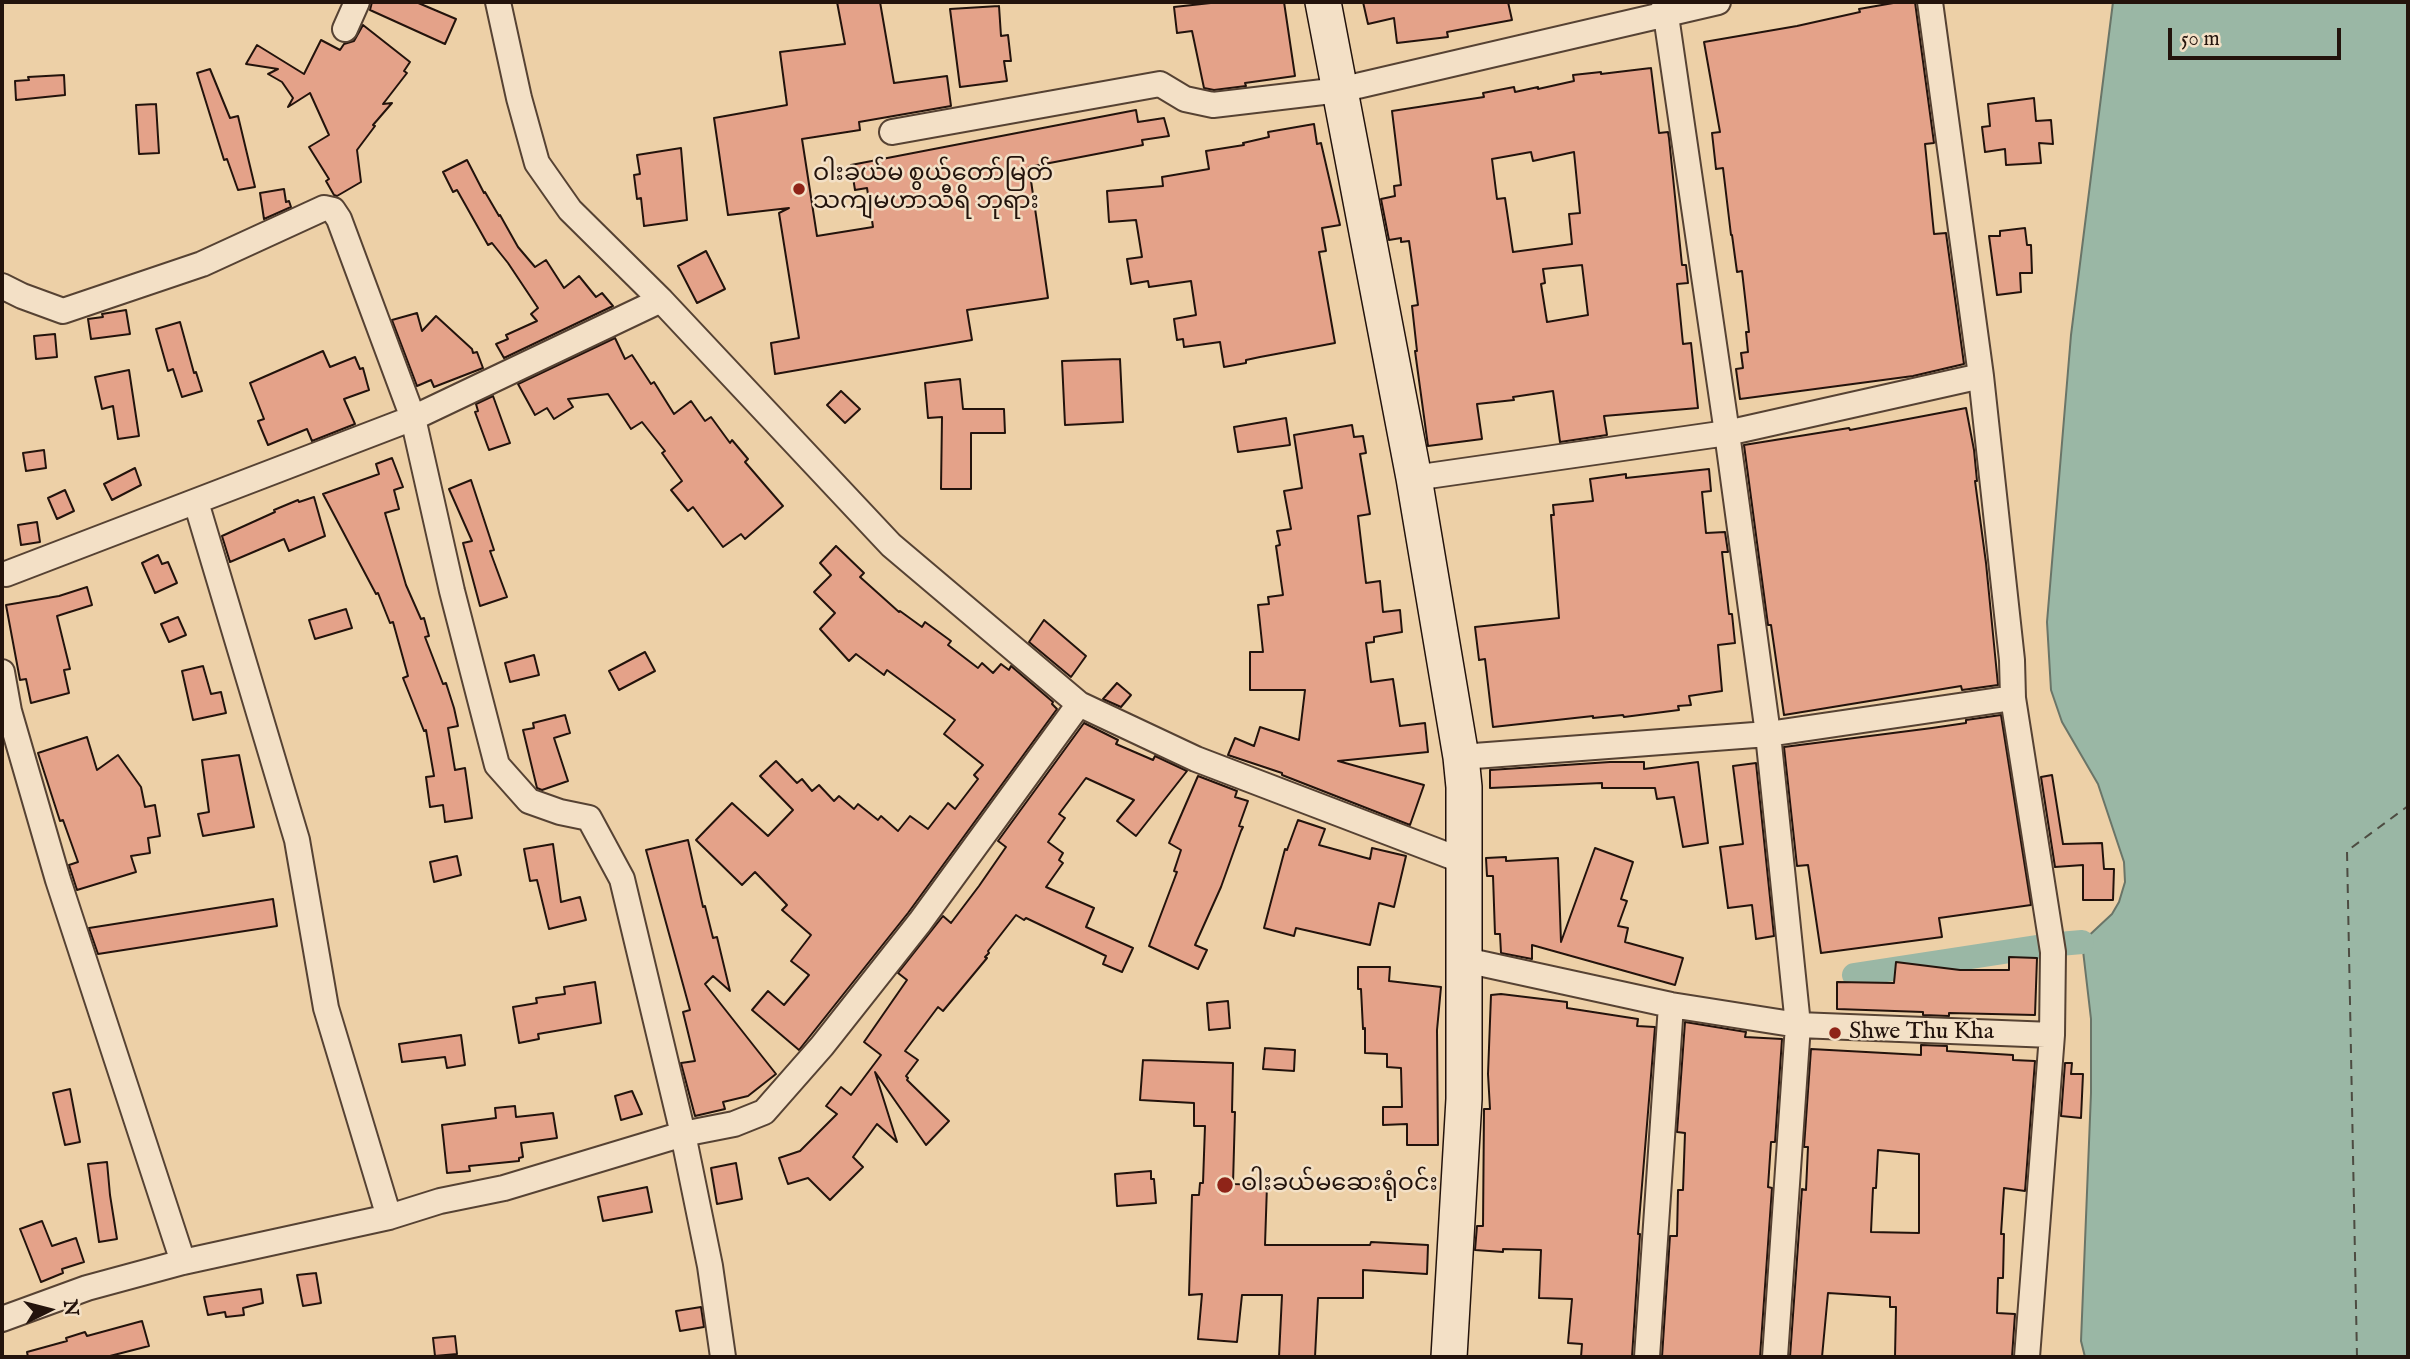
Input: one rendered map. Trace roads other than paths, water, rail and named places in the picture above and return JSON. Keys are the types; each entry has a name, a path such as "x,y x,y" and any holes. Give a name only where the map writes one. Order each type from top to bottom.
{"street":[{"path":"345,29 357,2"},
{"path":"498,2 519,98 537,163 570,210 661,300 891,545 1079,704 1196,759 1463,860"},
{"path":"1323,2 1414,478 1464,787 1464,1099 1449,1357"},
{"path":"892,132 1160,84 1185,99 1213,105 1340,90 1665,8 1718,2"},
{"path":"1930,2 1981,376 2012,660 2013,698 2053,951 2052,1035 2027,1357"},
{"path":"1665,8 1768,734 1798,1025 1775,1357"},
{"path":"2,286 63,311 202,264 324,208 333,209 413,418 452,591 497,765 529,801 560,812 589,818 622,879 683,1134 710,1266 723,1357"},
{"path":"3,575 413,418 661,300"},
{"path":"1414,478 1727,433 1981,376"},
{"path":"196,502 298,840 326,1008 388,1217"},
{"path":"2,672 9,711 58,880 183,1262"},
{"path":"1461,757 1768,734 2013,698"},
{"path":"2,1320 87,1288 183,1262 388,1217 440,1200 504,1188 683,1134 734,1124 764,1112 822,1046 920,922 1079,704"},
{"path":"1465,960 1671,1005 1798,1025 2052,1035"},
{"path":"1647,1357 1671,1005"}],"waterway":[{"path":"2059,944 2082,942"},
{"path":"1854,975 2043,946"}],"place":[{"name":"ဝါးခယ်မ စွယ်တော်မြတ် သကျမဟာသီရိ ဘုရား","path":"799,189"},
{"name":"Shwe Thu Kha","path":"1835,1033"},
{"name":"ဝါးခယ်မဆေးရုံဝင်း","path":"1225,1185"}]}
